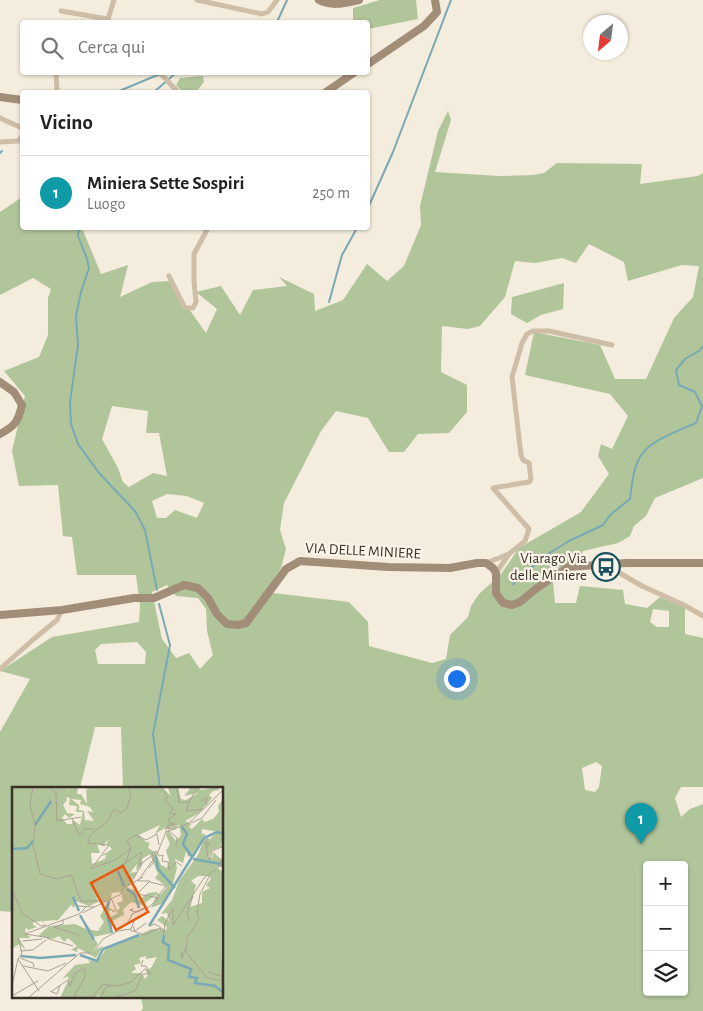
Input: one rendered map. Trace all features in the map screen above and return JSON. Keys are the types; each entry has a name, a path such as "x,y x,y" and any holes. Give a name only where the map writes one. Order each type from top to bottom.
{"street":[{"path":"108,20 114,0"},
{"path":"197,0 262,14 268,12 277,0"},
{"path":"319,0 326,4 336,5 359,0"},
{"path":"370,63 432,19 436,12 435,0"},
{"path":"61,11 99,20"},
{"path":"56,75 57,90"},
{"path":"162,75 176,90"},
{"path":"329,90 352,75"},
{"path":"0,97 20,100"},
{"path":"0,118 20,127"},
{"path":"0,142 18,141 20,139"},
{"path":"169,276 185,308 193,308 196,302 194,254 207,230"},
{"path":"496,573 509,554 525,541 529,529 493,488 529,482 531,479 529,462 523,460 521,455 512,377 522,343 527,334 533,331 549,331 612,344"},
{"path":"0,382 14,392 22,405 19,418 12,427 0,434"},
{"path":"486,563 509,554"},
{"name":"VIA DELLE MINIERE","path":"0,615 62,610 134,598 154,598 184,585 198,588 208,598 217,614 227,624 238,625 246,623 286,569 300,561 388,567 450,568 486,563"},
{"path":"486,563 496,573 496,593 503,603 512,605 520,602 568,567 604,564 703,563"},
{"path":"604,564 642,586 703,616"},
{"path":"0,669 57,620 62,610"}],"green space":[{"path":"380,0 416,0 418,19 370,29 370,20 353,20 353,8"},
{"path":"203,76 204,82 198,90 181,90 176,85 180,78"},
{"path":"448,111 451,120 435,172 499,176 533,175 544,173 557,163 642,164 640,184 698,176 703,173 703,478 655,498 646,516 634,526 630,536 618,543 583,551 579,561 552,570 555,603 576,603 580,586 623,590 625,604 647,608 660,597 685,607 685,634 703,638 703,787 681,787 675,798 681,817 690,809 703,804 703,1011 141,1011 143,1008 141,998 224,998 224,787 123,787 121,727 95,727 80,787 12,787 12,912 0,911 0,732 30,679 0,671 52,637 139,622 140,606 136,575 77,575 72,537 63,536 58,485 19,486 12,451 25,396 4,371 39,357 48,335 48,298 51,289 33,278 0,295 0,212 20,198 20,230 83,230 101,274 128,265 120,297 152,282 169,281 206,333 217,309 196,292 221,286 240,315 253,290 287,286 279,277 314,294 315,311 343,300 367,264 387,281 404,266 421,225 420,206 438,131","holes":["589,244 624,262 628,281 682,265 699,266 693,297 674,318 646,379 615,379 600,345 534,332 525,375 610,394 628,416 612,449 601,444 598,456 609,474 581,512 519,548 501,574 479,594 471,606 468,617 450,635 446,659 432,663 369,646 368,622 349,602 265,592 281,568 286,549 280,530 284,503 321,431 336,411 368,418 389,452 404,452 418,434 449,433 467,412 467,385 441,372 442,326 468,329 480,326 505,297 515,261 535,263 562,258 576,263","112,406 148,411 146,433 159,433 167,476 153,473 129,487 123,482 118,468 102,439","167,494 187,496 204,503 197,518 175,510 166,518 157,518 152,501","167,585 176,596 198,598 206,609 207,631 213,655 200,669 189,653 176,658 162,639 152,592","653,609 669,611 669,627 657,627 650,622","137,642 146,652 145,664 98,664 95,650 101,644","596,762 602,766 599,787 595,792 585,790 582,768"]},
{"path":"564,283 563,309 541,315 527,323 511,314 512,297"}],"waterway":[{"path":"278,20 287,0"},
{"path":"370,204 393,152 451,0"},
{"path":"122,90 159,75"},
{"path":"156,90 174,75"},
{"path":"79,230 78,236 89,268 76,316 78,345 70,402 71,424 78,444 99,473 135,511 145,530 157,590"},
{"path":"329,302 342,255 356,230"},
{"path":"513,584 543,557 569,541 603,525 610,515 630,499 633,476 642,454 652,444 696,423 702,406 695,392 679,385 676,370 685,359 699,351 703,346"},
{"path":"159,604 170,645 153,734 160,787"}],"place":[{"name":"Viarago Via delle Miniere","path":"606,567"},
{"name":"Miniera Sette Sospiri","path":"641,844"}]}
